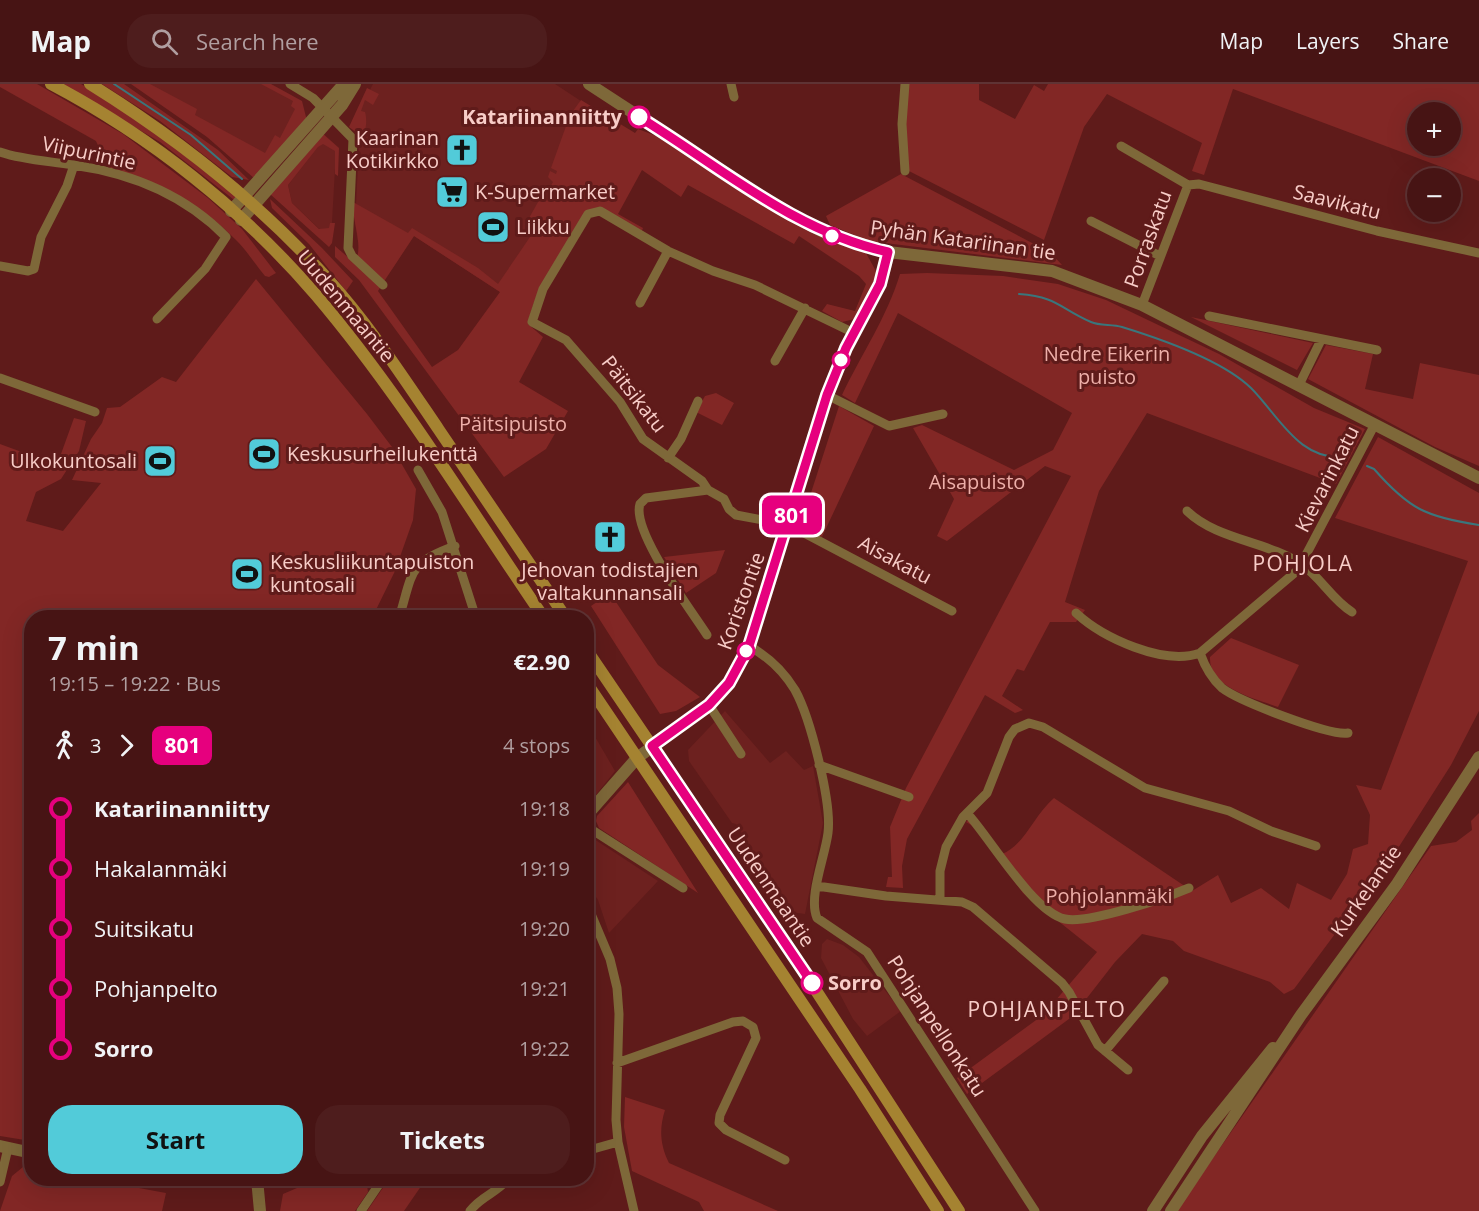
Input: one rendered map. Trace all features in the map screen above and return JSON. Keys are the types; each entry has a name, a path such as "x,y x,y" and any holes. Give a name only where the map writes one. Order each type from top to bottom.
{"main road":[{"name":"Uudenmaantie","path":"51,84 163,153 241,220 292,270 351,338 538,610"},
{"name":"Uudenmaantie","path":"90,84 181,144 249,201 326,277 367,328 561,610"},
{"name":"Uudenmaantie","path":"594,661 778,932 959,1211"},
{"name":"Uudenmaantie","path":"594,694 860,1089 938,1211"}],"street":[{"path":"290,84 308,94 353,139 348,248 352,256 383,285"},
{"path":"328,112 344,84"},
{"path":"241,220 249,201 355,84"},
{"name":"Pyhän Katariinan tie","path":"589,84 809,226 860,246 888,252 1052,271 1142,305 1477,476"},
{"path":"731,84 734,97"},
{"path":"905,84 902,124 905,171"},
{"path":"1120,146 1188,185"},
{"name":"Viipurintie","path":"0,152 128,177 164,192 214,224 226,237 205,269 157,319"},
{"path":"0,266 28,271 34,268 41,237 67,186 74,165"},
{"name":"Saavikatu","path":"1188,185 1199,184 1384,233 1479,253"},
{"name":"Porraskatu","path":"1142,305 1188,185"},
{"path":"231,211 249,201"},
{"name":"Päitsikatu","path":"668,251 604,213 592,212 584,220 543,289 532,322 558,333 572,346 620,402 643,439 702,481 708,490 719,496 736,515 789,525"},
{"path":"1091,221 1160,256"},
{"path":"640,303 668,251 713,271 755,285 854,333"},
{"name":"Koristontie","path":"594,807 638,758 709,705 729,683 749,646 789,525 827,395 854,333 880,284 888,252"},
{"path":"775,361 806,309"},
{"path":"1209,316 1377,350"},
{"path":"1299,385 1321,340"},
{"path":"0,378 95,412"},
{"path":"827,395 889,426 944,414"},
{"path":"668,458 681,439 698,401"},
{"name":"Kievarinkatu","path":"1200,653 1290,578 1303,564 1375,424"},
{"path":"418,470 442,512 474,610"},
{"path":"707,635 657,557 644,530 638,508 643,500 651,496 708,490"},
{"path":"1187,512 1202,523 1303,564 1335,600 1352,612"},
{"name":"Aisakatu","path":"789,525 952,611"},
{"path":"402,610 417,566 430,555 454,546"},
{"path":"1076,613 1101,632 1161,655 1181,657 1200,653 1207,671 1230,693 1325,731 1348,733"},
{"name":"Pohjanpellonkatu","path":"749,646 767,658 795,691 819,765 829,825 813,907 817,918 828,928 853,940 867,952 1035,1211"},
{"path":"709,705 741,754"},
{"path":"940,899 942,860 954,829 987,793 1009,737 1021,725 1035,723 1145,788 1229,811 1271,831 1316,846"},
{"name":"Kurkelantie","path":"1458,787 1479,746"},
{"name":"Kurkelantie","path":"1171,1211 1301,1015 1397,884 1479,757"},
{"path":"819,765 909,797"},
{"path":"967,813 1030,894 1047,910 1065,919 1102,916 1189,888"},
{"path":"594,831 683,888"},
{"path":"817,886 886,896 940,899 973,907 1062,983 1092,1037 1128,1070"},
{"path":"594,921 610,959 617,988 619,1014 618,1142 634,1211"},
{"path":"1105,1051 1164,981"},
{"name":"Kurkelantie","path":"1153,1211 1227,1103 1301,1015"},
{"path":"617,1063 733,1022 747,1023 753,1027 756,1038 720,1114 719,1123 726,1130 785,1160"},
{"path":"594,1149 618,1142"},
{"path":"0,1182 4,1147 24,1151"},
{"path":"258,1186 260,1211"},
{"path":"361,1211 378,1186"},
{"path":"470,1211 481,1197 501,1186"}],"shaded area":[{"path":"147,84 263,84 301,104 300,119 262,158 249,160"},
{"path":"373,84 555,84 584,103 558,169 543,231 500,292 414,236 392,269 358,242 355,223 361,107"},
{"path":"323,140 336,151 331,240 292,203 288,185"},
{"path":"725,711 770,763 786,751 804,770 813,766 823,823 805,914 791,912 736,824 732,823 689,761 688,750"},
{"path":"594,735 615,771 594,797"},
{"path":"594,839 658,881 609,933 594,894"},
{"path":"827,939 843,945 859,957 901,1011 867,1036 853,1019 821,958 822,944"}],"green space":[{"path":"0,84 37,84 123,134 208,198 242,229 276,273 269,277 265,276 236,240 208,215 160,187 108,167 96,141 0,87"},
{"path":"61,84 81,84 137,118 239,198 233,199 160,142"},
{"path":"102,84 124,84 218,150 249,180 232,177 160,121"},
{"path":"131,84 150,84 197,109 195,115 265,153 275,135 280,138 295,109 291,106 293,101 261,84 271,84 302,101 307,121 255,179 207,137"},
{"path":"908,84 979,84 979,100 1015,119 1034,85 1044,91 1048,84 1479,84 1479,181 1461,174 1461,168 1444,168 1412,156 1461,156 1461,102 1407,102 1407,154 1233,89 1204,175 1192,171 1202,143 1107,94 1084,127 1044,240 907,170 904,130"},
{"path":"367,88 379,94 373,105 365,100 361,111 365,112 366,125 361,136 349,127"},
{"name":"Päitsipuisto","path":"581,100 635,133 638,129 667,140 821,237 866,253 877,273 859,318 842,322 822,311 827,304 855,311 866,284 859,276 799,236 794,244 688,185 681,197 642,170 618,214 643,228 641,233 595,208 555,263 538,292 528,324 543,337 519,382 568,411 546,449 504,477 359,280 335,257 335,246 381,286 378,291 432,367 458,350 500,292 414,236 383,283 357,258 358,244 353,202 408,233 412,228 478,268 498,284 530,237 529,218 546,188 549,189 553,182 548,177 550,171 556,174 557,171 551,168 570,115"},
{"path":"321,132 339,148 338,176 335,174 335,151 323,144 318,147 288,185 292,203 319,229 329,228 330,223 335,223 332,243 329,247 270,194"},
{"path":"901,174 1051,253 1062,265 869,241 830,225 826,216"},
{"path":"270,199 353,281 346,291 309,244 272,208"},
{"name":"Nedre Eikerin puisto","path":"900,274 1003,276 1058,284 1106,300 1219,354 1314,408 1365,429 1336,484 1147,413 1099,491 1065,602 1085,610 1076,622 1050,622 1024,671 1017,669 1002,696 1023,710 1015,713 985,695 907,839 902,866 903,888 886,887 888,877 892,877 890,827 906,788 1071,476 1045,466 947,541 937,536 954,499 913,428 922,425 1014,470 1053,450 1072,413 898,313 855,403 842,395 881,321"},
{"path":"256,279 392,447 416,489 413,520 395,571 376,610 24,610 24,1140 0,1136 0,444 57,465 74,418 86,421 79,451 61,479 36,492 26,521 63,531 101,483 72,480 91,439 102,423 107,408 120,407 162,377 176,382"},
{"path":"1191,317 1313,343 1297,370"},
{"path":"1326,345 1373,354 1365,389 1413,399 1420,363 1479,375 1479,466 1435,447 1308,379"},
{"path":"716,393 734,403 722,425 696,412 705,396"},
{"path":"839,406 874,426 822,537 800,527"},
{"name":"Pohjolanmäki","path":"1378,437 1479,493 1479,711 1451,765 1393,856 1294,989 1284,994 1270,982 1184,951 1173,941 1142,934 1115,962 1073,1016 967,1094 957,1078 1043,1015 1097,952 1023,893 973,826 966,822 974,816 1002,854 1017,844 1054,798 1192,891 1218,875 1231,903 1261,888 1289,909 1297,883 1331,900 1347,874 1353,849 1368,844 1370,815 1356,785 1381,790 1468,561 1335,518"},
{"path":"725,550 716,573 686,593 664,557"},
{"path":"610,593 658,665 700,697 676,711 660,714 591,606"},
{"path":"1231,638 1299,665 1278,707 1235,691 1217,677 1211,668 1210,657"},
{"path":"628,782 698,893 599,828 596,821 597,816"},
{"path":"1479,813 1479,1211 1176,1211 1431,846 1456,842 1472,830 1471,821"},
{"path":"625,1097 665,1110 661,1137 669,1163 778,1211 704,1211 699,1202 632,1171 624,1127"},
{"path":"23,1167 24,1186 128,1186 166,1193 162,1211 0,1211 12,1176"},
{"path":"302,1186 367,1186 368,1192 355,1211 280,1211 283,1194"},
{"path":"384,1186 421,1186 404,1211 367,1211"}],"waterway":[{"path":"114,84 191,135 242,179"},
{"path":"1019,294 1050,300 1091,322 1138,332 1208,360 1224,368 1251,388 1303,445 1330,457 1347,457"},
{"path":"1367,466 1374,469 1398,494 1420,509 1445,518 1479,525"}],"bus line":[{"name":"801","path":"639,117 809,226 860,246 888,252 880,284 846,348 827,395 789,525 749,646 729,683 709,705 652,746 812,983"}],"place":[{"name":"Katariinanniitty","path":"639,117"},
{"name":"Kaarinan Kotikirkko","path":"462,150"},
{"name":"K-Supermarket","path":"452,192"},
{"name":"Liikku","path":"493,227"},
{"name":"Keskusurheilukenttä","path":"264,454"},
{"name":"Ulkokuntosali","path":"160,461"},
{"name":"Jehovan todistajien valtakunnansali","path":"610,537"},
{"name":"Keskusliikuntapuiston kuntosali","path":"247,574"},
{"name":"Sorro","path":"812,983"}],"district":[{"name":"POHJOLA","path":"1303,564"},
{"name":"POHJANPELTO","path":"1047,1010"}],"park label":[{"name":"Aisapuisto","path":"977,482"}]}
